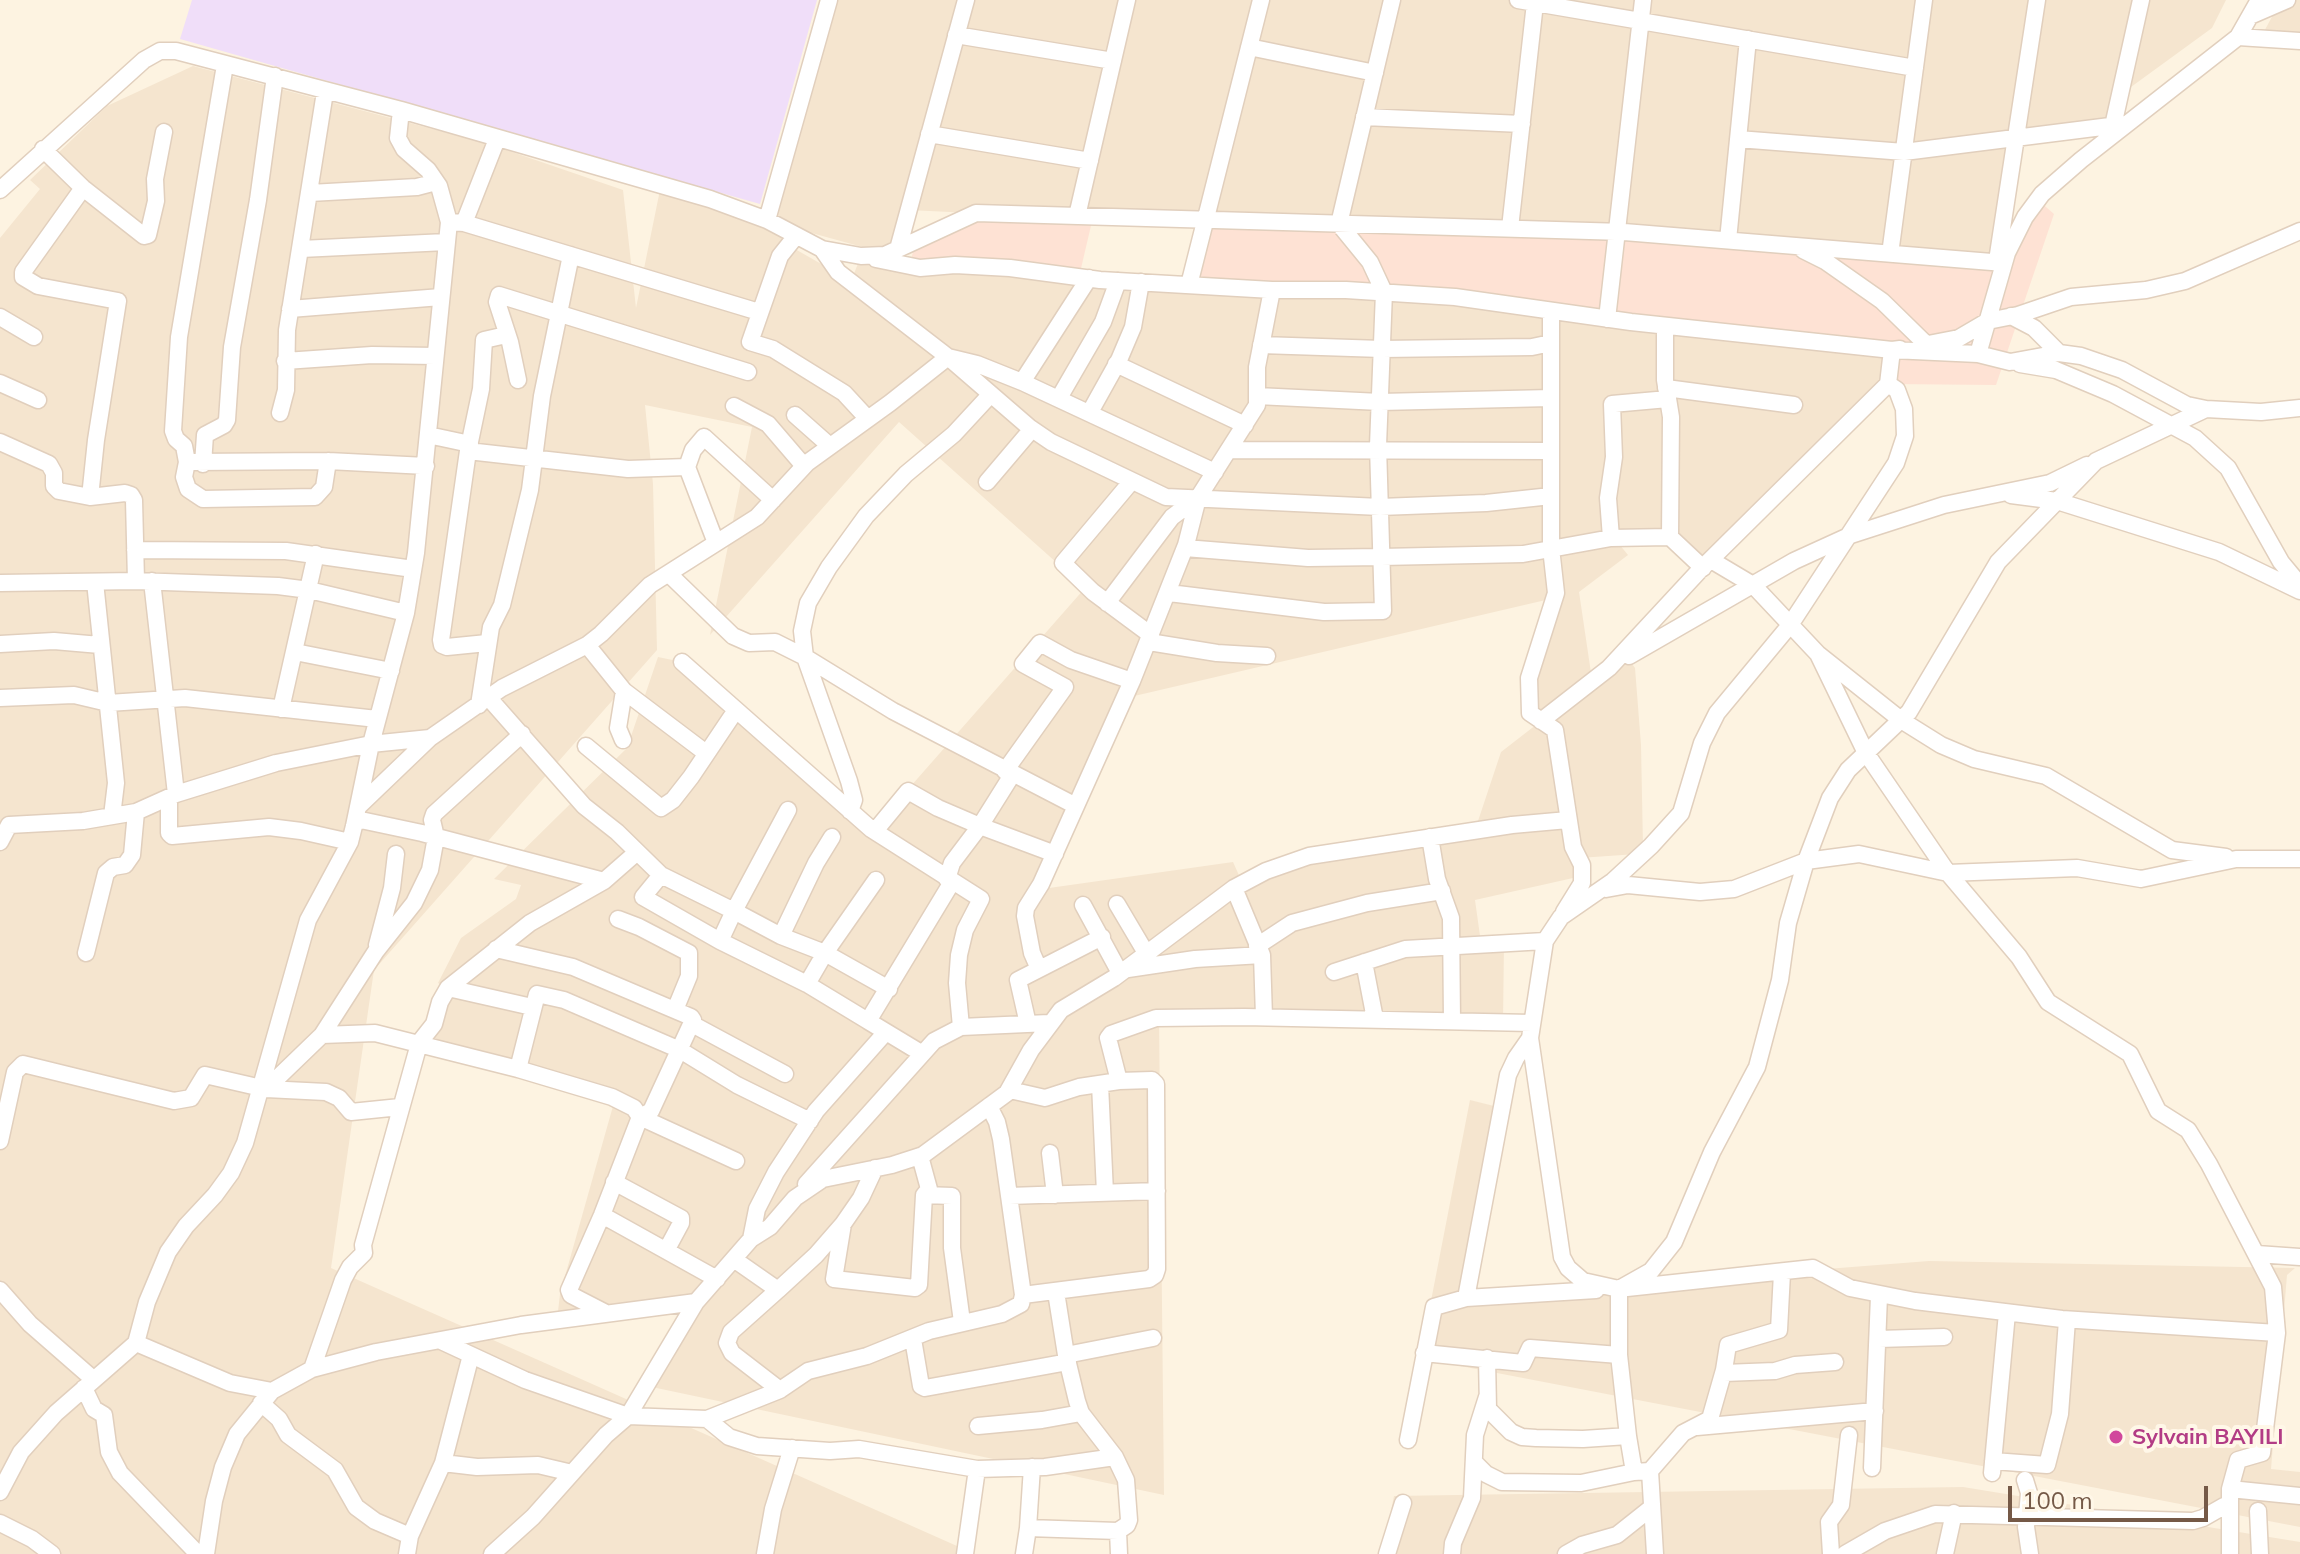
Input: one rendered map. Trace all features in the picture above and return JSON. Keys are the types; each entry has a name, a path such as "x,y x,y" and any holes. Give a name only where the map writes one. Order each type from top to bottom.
{"street":[{"path":"767,220 829,0"},
{"path":"898,249 966,0"},
{"path":"1077,216 1127,0"},
{"path":"1189,285 1261,0"},
{"path":"1339,224 1392,0"},
{"path":"1518,0 1915,68"},
{"path":"1607,319 1643,0"},
{"path":"1890,254 1924,0"},
{"path":"1978,354 2000,263 2037,0"},
{"path":"2120,125 2141,0"},
{"path":"2000,263 2025,217 2042,194 2120,125 2238,37 2259,0"},
{"path":"2250,16 2287,0"},
{"path":"1510,228 1535,3"},
{"path":"956,35 1113,61"},
{"path":"2238,37 2300,41"},
{"path":"1728,240 1748,39"},
{"path":"1249,47 1375,73"},
{"path":"0,190 144,60 160,51 176,51 401,110 710,199 767,220 822,249 920,268 955,265 1118,281 1455,297 1665,326 1892,350 1935,349 1978,354 2056,370 2113,394 2195,438 2228,468 2281,562 2300,588"},
{"path":"195,463 173,431 179,337 225,65"},
{"path":"275,76 258,200 232,347 227,420 224,425 205,435 195,463 184,477 188,489 203,499 315,497 324,487 328,461"},
{"path":"280,413 286,390 285,361 290,309 325,92"},
{"path":"401,110 398,138 404,149 428,170 456,223 759,312"},
{"path":"1364,117 1522,124"},
{"path":"1738,139 1904,152 2120,125"},
{"path":"43,149 83,188 144,236 148,235 156,201 155,179 164,132"},
{"path":"929,134 1090,161"},
{"path":"0,1492 21,1452 56,1413 136,1343 147,1302 168,1252 231,1173 245,1143 264,1090 308,920 350,842 377,719 406,613 426,466 446,242 497,139"},
{"path":"310,193 417,187 436,182"},
{"path":"83,188 23,272 28,282 38,286 118,301 90,497"},
{"path":"861,256 885,255 976,213 1618,231 2000,263"},
{"path":"1169,593 1324,612 1383,611 1379,452 1384,292 1370,262 1339,224"},
{"path":"1935,349 1988,321 2071,297 2146,290 2185,281 2300,231"},
{"path":"796,236 780,256 750,342 773,349 844,393 868,419"},
{"path":"301,249 446,242"},
{"path":"1794,246 1825,261 1882,301 1935,349"},
{"path":"822,249 838,272 948,357 1032,429 1051,442 1166,497 1380,507 1486,503 1551,496"},
{"path":"483,701 487,643 493,620 502,605 515,556 534,459 542,396 571,255"},
{"path":"1022,382 1089,278"},
{"path":"1059,398 1103,322 1118,281"},
{"path":"1090,412 1133,327 1141,282"},
{"path":"1039,969 1032,953 1026,908 1055,854 1150,639 1185,548 1198,498 1257,405 1257,367 1272,290"},
{"path":"518,380 497,302 499,295 748,372"},
{"path":"290,309 441,297"},
{"path":"1551,311 1551,548 1556,593 1529,678 1530,713 1555,730 1573,847 1582,865 1582,883 1545,941 1531,1030 1562,1257 1568,1268 1583,1281 1619,1289 1651,1271 1674,1242 1712,1152 1757,1067 1780,980 1788,923 1806,861 1830,798 1848,770 1909,712 1998,562 2096,461"},
{"path":"2011,316 2034,328 2059,353"},
{"path":"0,317 34,337"},
{"path":"1665,326 1667,394 1671,417 1670,537"},
{"path":"487,643 447,647 442,645 441,640 469,448 481,389 484,340 506,335"},
{"path":"1261,345 1382,349 1532,347 1551,343"},
{"path":"1609,668 1707,564 1888,384 1892,350"},
{"path":"2010,362 2059,353 2081,356 2122,370 2187,405 2261,412 2300,408"},
{"path":"285,361 372,355 435,356"},
{"path":"948,357 977,364 1022,382 1215,472"},
{"path":"357,813 430,738 483,701 587,645 650,585 757,517 804,466 948,357"},
{"path":"1116,364 1245,425"},
{"path":"0,383 38,400"},
{"path":"1561,917 1603,889 1651,846 1681,813 1702,743 1717,713 1790,625 1896,463 1905,436 1900,399 1897,390 1888,384"},
{"path":"850,811 854,800 849,781 805,657 802,631 808,603 829,567 866,516 906,474 954,434 991,394"},
{"path":"1611,538 1608,498 1614,457 1612,404 1667,394 1794,405"},
{"path":"1257,396 1380,402 1551,398"},
{"path":"734,406 768,424 804,466"},
{"path":"1541,721 1609,668 1794,561 1851,535 1944,505 2050,483 2206,409"},
{"path":"795,415 830,446"},
{"path":"987,482 1032,429"},
{"path":"428,435 469,448 534,459 628,469 687,467"},
{"path":"716,543 687,467 693,450 704,437 773,500"},
{"path":"0,442 49,464 54,473 54,486 59,491 90,497 125,493 134,500 135,550 144,581 164,700 172,796 169,833 172,836 269,827 350,842"},
{"path":"1229,450 1551,451"},
{"path":"195,463 328,461 426,466"},
{"path":"1131,482 1063,563 1150,639 1217,653 1267,656"},
{"path":"1997,494 2057,501 2219,552 2300,588"},
{"path":"1107,603 1172,517 1198,498"},
{"path":"1185,548 1308,558 1523,554 1611,538 1670,537 1707,564 1753,585 1818,654 1901,720 1941,745 1974,759 2046,776 2172,850 2236,859 2300,859"},
{"path":"135,550 258,550 316,554 413,569"},
{"path":"281,709 316,554"},
{"path":"669,574 733,636 749,643 775,642 893,711 1076,806"},
{"path":"0,583 144,581 278,586 309,590 406,613"},
{"path":"95,582 116,783 112,816"},
{"path":"0,644 41,641 100,645"},
{"path":"868,1021 950,880 952,863 980,826 1009,773 1065,687 1023,664 1040,643 1071,660 1132,681"},
{"path":"587,645 624,691 706,753"},
{"path":"295,652 391,671"},
{"path":"1818,654 1866,753 1948,873 2019,957 2048,1002 2130,1054 2158,1111 2188,1130 2273,1287 2277,1333 2262,1453 2238,1460 2230,1489 2230,1554"},
{"path":"682,662 875,831 981,899 965,930 959,955 957,983 961,1027"},
{"path":"623,740 618,728 624,691"},
{"path":"0,698 74,695 108,703 214,700 377,719"},
{"path":"483,701 522,734 584,806 617,832 661,875 781,936 825,953 889,989"},
{"path":"586,746 661,808 673,800 736,710"},
{"path":"264,1090 322,1035 376,951 414,903 430,870 436,837 432,820 434,814 522,734"},
{"path":"0,842 4,823 136,812 172,796 265,766 371,744 430,738"},
{"path":"875,831 908,791 938,808 1055,854"},
{"path":"720,941 788,810"},
{"path":"86,953 106,873 113,867 125,865 132,855 136,812"},
{"path":"357,813 604,881"},
{"path":"795,1198 823,1179 920,1156 1010,1090 1049,1023 1061,1010 1122,972 1234,888 1266,871 1309,856 1568,820"},
{"path":"781,936 832,837"},
{"path":"1430,837 1437,879 1451,918 1452,1021"},
{"path":"312,1369 343,1280 350,1267 364,1253 363,1245 419,1043 434,1024 448,988 530,923 604,881 636,853"},
{"path":"376,951 392,888 396,854"},
{"path":"1603,889 1628,885 1700,892 1734,889 1806,861 1859,854 1948,873 2064,867 2141,879 2236,859"},
{"path":"661,875 643,897 720,941 807,984 921,1053"},
{"path":"807,984 876,880"},
{"path":"1234,888 1259,950 1264,1017"},
{"path":"1122,972 1259,950 1292,923 1367,903 1442,891"},
{"path":"1117,904 1146,953"},
{"path":"1083,905 1122,972"},
{"path":"618,919 689,953 689,976 675,1010"},
{"path":"1028,1024 1018,980 1102,937"},
{"path":"1334,972 1405,949 1545,941"},
{"path":"496,949 573,967 691,1017 692,1024 651,1111 640,1117 569,1290 571,1295 604,1312"},
{"path":"1364,962 1375,1019"},
{"path":"448,988 532,1007"},
{"path":"518,1069 537,994 564,1000 680,1050 737,1085 810,1121"},
{"path":"1119,1081 1108,1041 1111,1034 1156,1018 1452,1021 1531,1030"},
{"path":"492,1554 533,1517 606,1435 628,1416 696,1302 751,1239 770,1227 825,1159 921,1053 934,1041 961,1027 1049,1023"},
{"path":"692,1024 785,1074"},
{"path":"1466,1298 1508,1075 1531,1030"},
{"path":"751,1239 757,1209 776,1172 810,1121 886,1032"},
{"path":"322,1035 375,1033 518,1069 612,1097 634,1108 640,1117 736,1161"},
{"path":"0,1141 15,1072 23,1064 174,1101 191,1098 205,1075 264,1090 326,1092 339,1098 351,1112 400,1107"},
{"path":"1010,1090 1045,1098 1119,1081 1155,1081 1155,1275 1149,1279 1023,1295"},
{"path":"1100,1084 1105,1193"},
{"path":"441,1341 525,1380 628,1416 707,1419 780,1390 808,1371 867,1356 929,1331 1002,1314 1021,1304 1023,1295 999,1130 989,1106"},
{"path":"1050,1153 1055,1195"},
{"path":"843,1224 834,1279 915,1288 919,1285 924,1195 929,1189 920,1156"},
{"path":"780,1390 732,1353 727,1343 731,1332 816,1255 861,1198 875,1168"},
{"path":"614,1182 681,1218 667,1249"},
{"path":"1009,1196 1157,1191"},
{"path":"924,1195 952,1196 952,1248 962,1322"},
{"path":"602,1215 717,1279"},
{"path":"2257,1254 2300,1257"},
{"path":"735,1260 778,1290"},
{"path":"1408,1440 1434,1307 1466,1298 1619,1289 1813,1268 1850,1288 1879,1296 2067,1320 2277,1333"},
{"path":"1474,1462 1486,1474 1502,1482 1581,1483 1642,1472 1683,1433 1710,1419 1724,1373 1728,1345 1779,1330 1782,1273"},
{"path":"1619,1289 1619,1355 1628,1436 1651,1508 1655,1554"},
{"path":"0,1290 89,1384 89,1402 104,1415 109,1452 120,1473 198,1554"},
{"path":"1028,1528 1118,1531 1129,1520 1126,1480 1115,1457 1081,1413 1067,1359 1056,1292"},
{"path":"1872,1468 1879,1296"},
{"path":"206,1554 214,1501 237,1434 266,1397 312,1369 376,1352 604,1312 696,1302"},
{"path":"2007,1313 1992,1467 2047,1465 2060,1414 2067,1320"},
{"path":"1879,1339 1944,1337"},
{"path":"913,1339 921,1386 925,1388 1153,1338"},
{"path":"136,1343 266,1397 288,1435 335,1470 356,1507 375,1521 410,1536"},
{"path":"1424,1353 1523,1363 1530,1348 1619,1355"},
{"path":"407,1554 410,1536 443,1463 471,1355"},
{"path":"1487,1358 1488,1409 1511,1432 1522,1437 1583,1439 1628,1436"},
{"path":"1724,1373 1775,1371 1795,1365 1835,1362"},
{"path":"1452,1554 1453,1543 1472,1498 1475,1435 1487,1396"},
{"path":"1694,1427 1875,1411"},
{"path":"978,1426 1081,1413"},
{"path":"707,1419 729,1437 774,1448 859,1449 977,1469 1032,1467 1115,1457"},
{"path":"1831,1554 1829,1522 1841,1505 1849,1435"},
{"path":"765,1554 773,1509 792,1448"},
{"path":"443,1463 477,1467 538,1465 572,1473"},
{"path":"1024,1554 1032,1467"},
{"path":"965,1554 977,1469"},
{"path":"2025,1480 2029,1493 2026,1516 2030,1554"},
{"path":"2230,1489 2300,1496"},
{"path":"1387,1554 1403,1503"},
{"path":"1845,1554 1885,1531 1935,1514 2193,1521 2224,1506"},
{"path":"1569,1553 1582,1545 1617,1535 1651,1508"},
{"path":"2258,1511 2260,1554"},
{"path":"1945,1554 1954,1513"},
{"path":"0,1523 32,1539 52,1554"},
{"path":"1118,1531 1119,1554"}],"shaded area":[{"path":"192,0 817,0 760,204 180,39"},
{"path":"829,0 2226,0 2212,28 2120,95 2113,126 2016,138 1997,263 909,210 888,254 768,221 788,245 851,281 861,256 1346,290 1892,350 1888,384 1703,568 1670,537 1615,539 1628,555 1579,592 1591,673 1627,657 1635,668 1641,745 1643,847 1637,854 1579,858 1582,876 1475,900 1481,943 1504,943 1503,1022 1159,1018 1164,1495 647,1386 696,1303 557,1320 560,1294 615,1099 419,1043 448,988 438,983 461,938 516,899 521,885 494,879 627,748 658,657 682,662 874,828 1085,588 899,422 710,635 752,427 645,405 653,484 657,650 374,970 331,1268 975,1554 0,1554 0,238 40,189 30,180 107,106 193,66 486,143 623,190 636,308 661,185 766,220","holes":["1550,599 1530,713 1541,721 1501,752 1476,827 1266,870 1242,882 1233,862 1042,889 1130,697"]},
{"path":"2281,0 2300,0 2300,41 2260,39"},
{"path":"2038,200 2054,214 1996,385 1888,384 1892,350 1455,297 1189,285 1205,220 1624,232 2003,263"},
{"path":"976,213 1093,217 1079,277 910,266 915,241"},
{"path":"1470,1100 1502,1108 1467,1297 1929,1261 2295,1268 2287,1275 2271,1469 2300,1472 2300,1527 1424,1359 1430,1306"},
{"path":"1963,1487 2300,1542 2300,1554 1382,1554 1394,1496"}],"place":[{"name":"Sylvain BAYILI","path":"2116,1437"}]}
